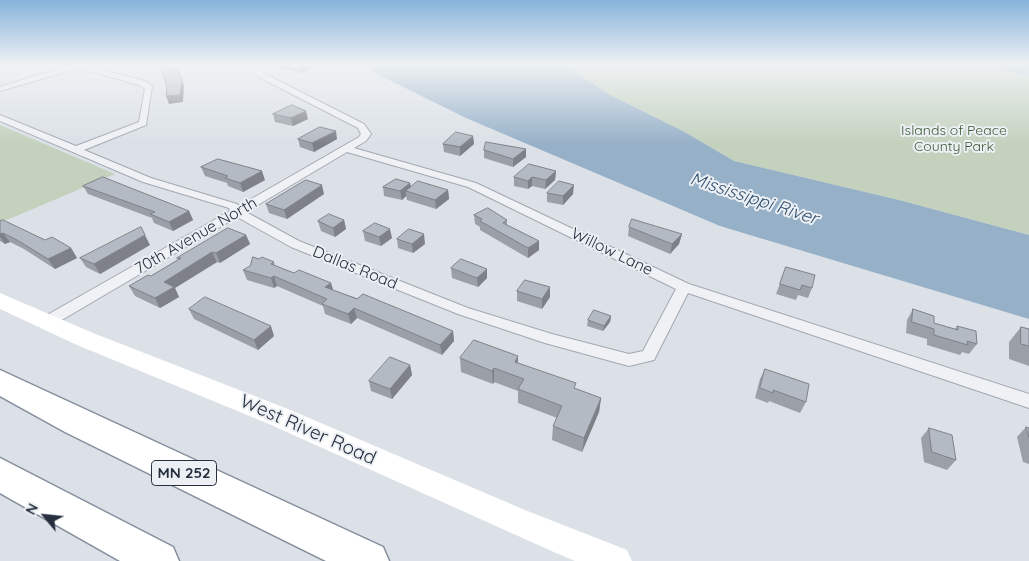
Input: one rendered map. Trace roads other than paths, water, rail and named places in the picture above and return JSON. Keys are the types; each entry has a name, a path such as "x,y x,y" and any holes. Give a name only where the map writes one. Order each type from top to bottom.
{"highway":[{"name":"MN 252","path":"0,382 77,422 369,561"},
{"path":"0,474 159,561"}],"street":[{"path":"75,150 143,123 148,91"},
{"path":"291,91 365,130 366,134 363,139 347,149"},
{"name":"Dallas Road","path":"0,118 147,180 233,206 237,212 296,244 463,311 550,339 629,360 648,356 684,287"},
{"name":"70th Avenue North","path":"45,323 347,149"},
{"name":"Willow Lane","path":"347,149 472,185 684,287 1029,400"},
{"name":"West River Road","path":"0,300 45,323 230,396 522,526 616,561"}],"water":[{"name":"Mississippi River","path":"412,91 604,91 683,131 734,161 899,200 1029,235 1029,319 720,226 466,118"}],"park label":[{"name":"Islands of Peace County Park","path":"954,140"}]}
